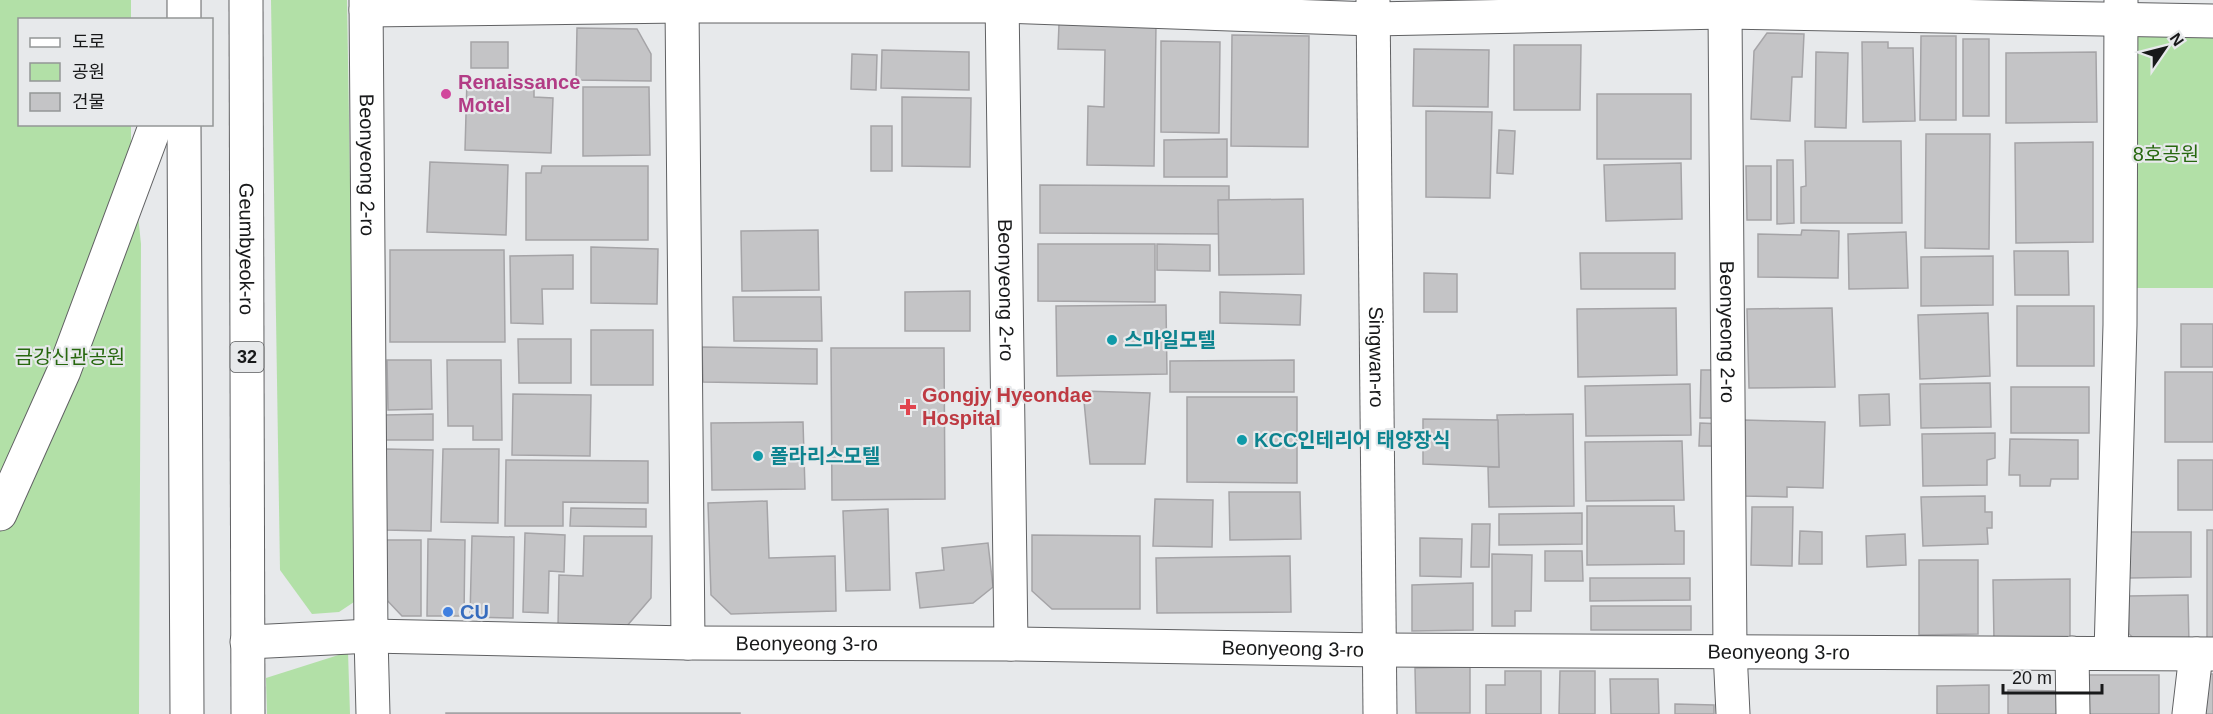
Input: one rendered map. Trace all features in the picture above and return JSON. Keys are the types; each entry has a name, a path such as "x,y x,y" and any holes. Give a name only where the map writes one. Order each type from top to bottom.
{"street":[{"path":"184,0 184,18"},
{"name":"Geumbyeok-ro","path":"246,0 248,714"},
{"name":"Beonyeong 2-ro","path":"1002,3 1011,644"},
{"name":"Beonyeong 2-ro","path":"371,636 366,5 682,6 1002,3 1725,12 2121,10 2213,21"},
{"path":"682,6 688,643"},
{"name":"Singwan-ro","path":"1373,9 1380,714"},
{"path":"2111,653 2120,325 2121,10"},
{"name":"Beonyeong 2-ro","path":"1725,12 1730,651 1733,714"},
{"path":"0,514 64,371 155,126"},
{"path":"184,126 187,714"},
{"path":"371,636 373,714"},
{"name":"Beonyeong 3-ro","path":"247,642 371,636 688,643 1011,644 1381,650 2205,654"},
{"path":"2072,653 2073,714"},
{"path":"2189,714 2205,654"}],"green space":[{"name":"금강신관공원","path":"0,0 131,0 131,18 18,18 18,126 131,126 131,148 141,244 139,714 0,714"},
{"path":"271,0 347,0 357,600 339,612 312,614 280,570"},
{"name":"8호공원","path":"2121,20 2213,21 2213,288 2119,288"},
{"path":"348,652 350,714 267,714 266,678"}],"building":[{"path":"1059,24 1156,25 1154,166 1087,165 1088,106 1104,107 1105,50 1058,49"},
{"path":"577,28 637,29 651,54 651,81 576,80"},
{"path":"1767,33 1804,34 1802,77 1792,77 1790,121 1751,119 1754,51"},
{"path":"1232,35 1309,36 1308,147 1231,146"},
{"path":"1921,36 1956,36 1956,120 1920,120"},
{"path":"1963,39 1989,39 1989,116 1963,116"},
{"path":"1161,41 1220,42 1219,133 1161,132"},
{"path":"471,42 508,42 508,68 471,68"},
{"path":"1862,42 1888,42 1888,48 1913,48 1915,121 1863,122"},
{"path":"1514,45 1581,45 1580,110 1514,110"},
{"path":"1414,49 1489,50 1488,107 1413,106"},
{"path":"882,50 969,52 969,90 881,88"},
{"path":"1816,52 1848,53 1846,128 1815,127"},
{"path":"2096,52 2097,122 2006,123 2006,53"},
{"path":"852,54 877,55 876,90 851,89"},
{"path":"467,79 534,81 534,97 553,98 551,153 465,150"},
{"path":"583,87 649,87 650,155 583,156"},
{"path":"1597,94 1691,94 1691,159 1597,159"},
{"path":"902,97 971,98 970,167 902,166"},
{"path":"1426,111 1492,112 1490,198 1426,197"},
{"path":"871,126 892,126 892,171 871,171"},
{"path":"1499,130 1515,131 1513,174 1497,173"},
{"path":"1926,134 1990,134 1989,249 1925,248"},
{"path":"1227,139 1227,177 1164,177 1164,140"},
{"path":"1805,141 1901,141 1902,223 1801,223 1801,187 1806,186"},
{"path":"2093,142 2093,242 2016,243 2015,143"},
{"path":"1777,160 1793,160 1794,223 1777,224"},
{"path":"430,162 508,165 506,235 427,232"},
{"path":"1681,163 1682,219 1606,221 1604,165"},
{"path":"542,166 648,166 648,240 526,240 526,173 541,173"},
{"path":"1746,166 1771,166 1771,220 1747,220"},
{"path":"1040,185 1229,186 1229,234 1040,233"},
{"path":"1303,199 1304,274 1219,275 1218,200"},
{"path":"818,230 819,290 742,291 741,231"},
{"path":"1802,230 1839,231 1838,278 1758,277 1758,234 1801,235"},
{"path":"1906,232 1908,288 1849,289 1848,234"},
{"path":"1038,244 1155,244 1155,302 1038,301"},
{"path":"1157,244 1210,245 1210,271 1157,270"},
{"path":"591,247 658,249 657,304 591,303"},
{"path":"390,250 504,250 505,342 390,342"},
{"path":"2014,251 2068,251 2069,295 2015,295"},
{"path":"1580,253 1675,253 1675,289 1581,289"},
{"path":"573,255 573,289 542,289 543,324 511,323 510,256"},
{"path":"1993,256 1993,305 1921,306 1921,257"},
{"path":"1424,273 1457,274 1457,312 1424,312"},
{"path":"970,291 970,331 905,331 905,292"},
{"path":"1220,292 1301,295 1300,325 1220,323"},
{"path":"733,297 821,297 822,341 734,341"},
{"name":"스마일모텔","path":"1166,305 1167,374 1057,376 1056,306"},
{"path":"2017,306 2094,306 2094,366 2017,366"},
{"path":"1676,308 1677,375 1578,377 1577,309"},
{"path":"1832,308 1835,387 1749,388 1747,309"},
{"path":"1988,313 1990,376 1920,379 1918,315"},
{"path":"2181,324 2213,324 2213,367 2181,367"},
{"path":"591,330 653,330 653,385 591,385"},
{"path":"518,339 571,339 571,383 519,383"},
{"path":"702,347 817,349 817,384 703,382"},
{"path":"831,348 944,348 945,499 832,500"},
{"path":"387,360 431,360 432,409 388,410"},
{"path":"447,360 501,360 502,440 473,440 473,426 448,426"},
{"path":"1294,360 1294,392 1170,392 1170,361"},
{"path":"1701,370 1721,370 1720,418 1700,418"},
{"path":"2165,372 2213,372 2213,442 2165,442"},
{"path":"1990,383 1991,427 1921,428 1920,384"},
{"path":"1690,384 1691,435 1586,436 1585,386"},
{"path":"2011,387 2089,387 2089,433 2011,433"},
{"path":"1083,391 1150,393 1145,464 1090,464"},
{"path":"513,394 591,395 590,456 512,455"},
{"path":"1889,394 1890,425 1860,426 1859,395"},
{"name":"KCC인테리어 태양장식","path":"1187,397 1297,397 1297,483 1187,482"},
{"path":"433,414 433,440 386,440 385,415"},
{"path":"1573,414 1574,506 1489,507 1488,467 1499,467 1497,415"},
{"path":"1423,419 1498,420 1499,467 1423,464"},
{"path":"1744,420 1825,422 1823,488 1787,487 1787,497 1743,496"},
{"name":"폴라리스모텔","path":"803,422 805,489 712,490 711,423"},
{"path":"1700,423 1723,424 1722,446 1699,446"},
{"path":"1995,433 1995,458 1987,460 1987,485 1923,486 1922,434"},
{"path":"2010,439 2078,440 2078,479 2051,479 2050,486 2020,486 2020,475 2009,475"},
{"path":"1682,441 1684,500 1586,501 1585,442"},
{"path":"386,449 433,450 431,531 385,530"},
{"path":"443,449 499,449 498,523 441,522"},
{"path":"506,460 648,461 648,503 563,502 563,526 505,526"},
{"path":"2178,460 2213,460 2213,510 2178,510"},
{"path":"1229,492 1300,492 1301,539 1230,540"},
{"path":"1985,496 1985,512 1992,512 1992,528 1987,528 1988,544 1923,546 1921,497"},
{"path":"1155,499 1213,500 1212,547 1153,546"},
{"path":"767,501 769,558 835,556 836,611 731,614 711,595 708,503"},
{"path":"1587,506 1674,506 1675,531 1684,531 1684,564 1587,565"},
{"path":"1752,507 1793,507 1792,566 1751,565"},
{"path":"571,508 646,509 646,527 570,526"},
{"path":"888,509 890,590 846,591 843,511"},
{"path":"1582,513 1582,544 1499,545 1499,514"},
{"path":"1472,524 1490,524 1489,567 1471,567"},
{"path":"2207,530 2213,530 2213,643 2207,643"},
{"path":"1800,531 1822,532 1822,564 1799,564"},
{"path":"2128,532 2191,532 2191,577 2129,578"},
{"path":"525,533 565,535 564,572 549,571 548,613 523,612"},
{"path":"1905,534 1906,565 1867,567 1866,536"},
{"path":"1032,535 1140,536 1140,609 1052,609 1032,591"},
{"path":"472,536 514,537 513,618 470,617"},
{"path":"584,536 652,536 651,598 626,627 558,626 559,575 583,576"},
{"path":"1420,538 1462,539 1461,577 1420,576"},
{"path":"428,539 465,540 464,616 427,616"},
{"path":"382,540 421,540 421,616 402,616 383,596"},
{"path":"988,543 993,587 973,603 920,608 916,573 944,570 942,548"},
{"path":"1545,551 1582,551 1583,581 1545,581"},
{"path":"1492,554 1532,555 1531,611 1515,611 1515,626 1492,626"},
{"path":"1290,556 1291,612 1157,613 1156,558"},
{"path":"1919,560 1978,560 1978,634 1919,635"},
{"path":"1590,578 1690,578 1690,600 1590,601"},
{"path":"2070,579 2070,641 1994,641 1993,580"},
{"path":"1473,583 1473,630 1412,631 1412,585"},
{"path":"2188,595 2189,645 2141,645 2129,634 2129,596"},
{"path":"1591,606 1691,606 1691,630 1591,630"},
{"path":"1470,667 1470,713 1416,713 1415,668"},
{"path":"1505,671 1541,671 1541,714 1486,714 1486,685 1505,685"},
{"path":"1560,671 1595,671 1595,714 1559,714"},
{"path":"2203,674 2213,674 2213,714 2196,714"},
{"path":"2078,675 2159,675 2159,714 2078,714"},
{"path":"1610,679 1658,679 1659,714 1611,714"},
{"path":"1989,685 1989,714 1937,714 1937,686"},
{"path":"2008,690 2061,691 2061,714 2008,714"},
{"path":"1675,704 1714,705 1714,714 1675,714"},
{"path":"740,713 740,714 446,714"}],"place":[{"name":"Renaissance Motel","path":"446,94"},
{"name":"스마일모텔","path":"1112,340"},
{"name":"Gongjy Hyeondae Hospital","path":"908,407"},
{"name":"KCC인테리어 태양장식","path":"1242,440"},
{"name":"폴라리스모텔","path":"758,456"},
{"name":"CU","path":"448,612"}]}
